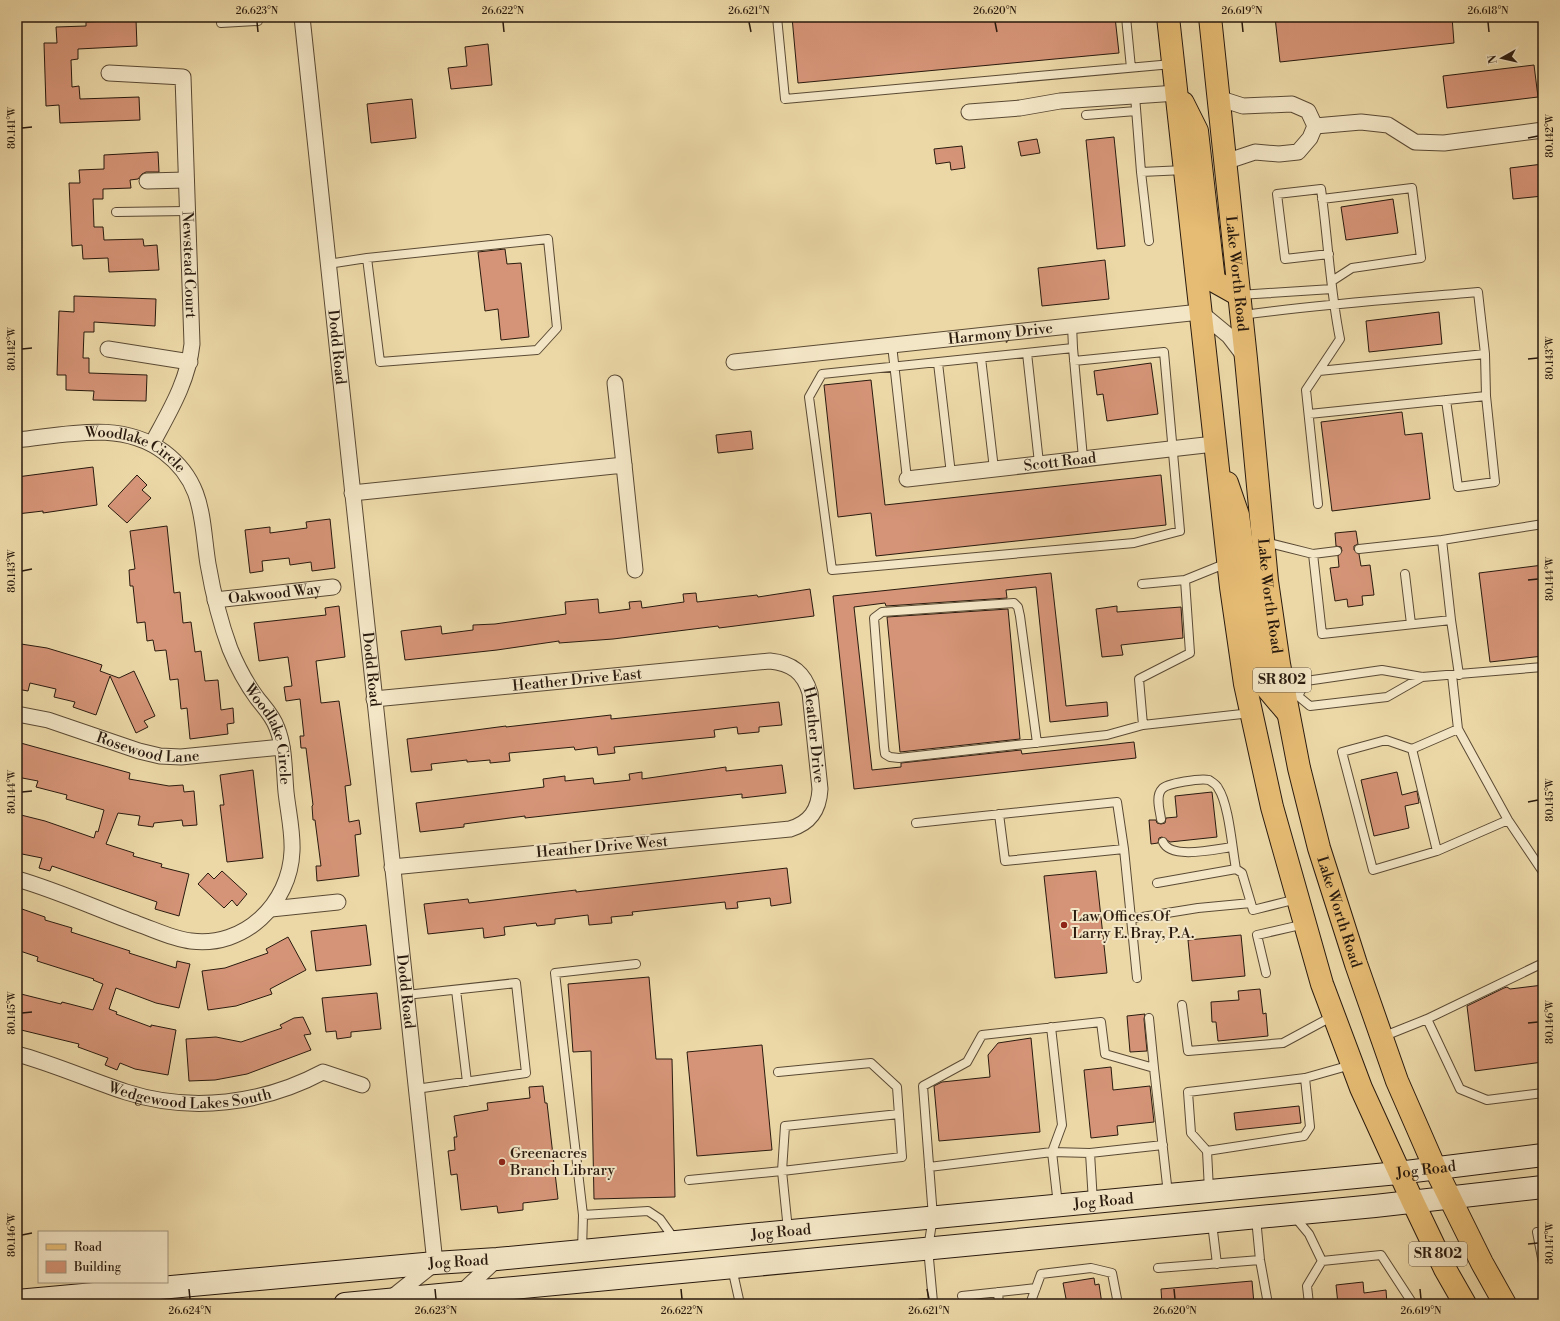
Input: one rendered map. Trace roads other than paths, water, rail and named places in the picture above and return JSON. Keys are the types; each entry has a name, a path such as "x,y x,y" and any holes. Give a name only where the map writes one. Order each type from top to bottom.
{"main road":[{"name":"SR 802","path":"1168,17 1228,562 1245,684 1272,807 1322,984 1352,1065 1412,1202 1445,1269 1465,1304"},
{"name":"Lake Worth Road","path":"1210,17 1246,359 1263,542 1279,664 1291,702 1299,768 1319,848 1356,964 1397,1081 1435,1168 1482,1263 1505,1304"},
{"path":"1177,93 1197,131 1214,281 1240,305"},
{"path":"1214,444 1238,515 1260,680 1291,702"},
{"name":"Jog Road","path":"17,1301 435,1263 497,1259 1168,1195 1398,1172 1543,1155"},
{"name":"Jog Road","path":"345,1304 390,1300 462,1298 731,1267 1292,1214 1543,1187"}],"street":[{"name":"Dodd Road","path":"302,17 435,1263"},
{"name":"Newstead Court","path":"109,72 183,77 192,344 190,362 182,387 152,444"},
{"path":"969,112 1020,108 1060,101 1136,104 1177,93"},
{"path":"1218,98 1243,106 1292,104 1308,111 1315,126 1310,138 1298,152 1279,154 1255,152 1225,162"},
{"path":"1315,126 1361,122 1388,125 1415,142 1444,143 1543,130"},
{"path":"147,181 186,180"},
{"path":"1200,312 1229,336 1246,359"},
{"name":"Harmony Drive","path":"734,362 1200,312"},
{"path":"108,349 190,362"},
{"path":"615,383 635,570"},
{"name":"Woodlake Circle","path":"17,440 105,432 127,435 152,444 174,460 188,478 198,499 215,600 230,649 241,673 276,725 282,747 292,852 286,884 271,909 261,919 242,932 224,939 191,941 170,936 17,879"},
{"name":"Scott Road","path":"907,479 1214,444"},
{"path":"352,493 624,465"},
{"name":"Oakwood Way","path":"215,600 333,587"},
{"name":"Heather Drive East","path":"374,699 762,662 781,662"},
{"name":"Heather Drive","path":"781,662 791,666 800,673 807,682 810,693 820,799 816,810 810,819"},
{"name":"Rosewood Lane","path":"17,714 48,720 139,752 160,756 181,757 282,747"},
{"name":"Heather Drive West","path":"392,867 790,829 800,826 810,819"},
{"path":"271,909 338,902"},
{"name":"Wedgewood Lakes South","path":"17,1054 42,1061 126,1092 170,1102 203,1104 236,1101 282,1090 323,1072 362,1085"},
{"path":"462,1298 497,1259"},
{"path":"390,1300 435,1263"}],"lane":[{"path":"221,23 258,20 258,17"},
{"path":"777,17 785,99 1173,64"},
{"path":"1126,17 1131,68"},
{"path":"1086,116 1136,104 1141,172 1149,241"},
{"path":"1141,172 1185,170"},
{"path":"1240,305 1332,285 1352,268 1421,258 1412,188 1322,199"},
{"path":"1318,504 1306,390 1340,340 1333,304 1329,254 1321,189 1276,194 1285,259 1329,254"},
{"path":"116,212 187,211"},
{"path":"328,264 368,258 548,239 557,328 538,350 380,362 368,258"},
{"path":"1240,305 1356,304 1478,292 1485,354 1486,396 1495,482 1458,487 1446,400"},
{"path":"1072,325 1083,458"},
{"path":"892,345 907,479"},
{"path":"1073,348 822,374 809,397 832,570 1134,543 1180,531 1164,352 1074,361"},
{"path":"1027,353 1039,464"},
{"path":"1319,371 1485,354"},
{"path":"981,358 994,469"},
{"path":"938,363 951,474"},
{"path":"1309,414 1486,396"},
{"path":"1359,549 1442,540 1543,524"},
{"path":"1442,540 1451,620 1458,729 1508,820 1543,872"},
{"path":"1263,542 1313,554 1337,551"},
{"path":"1313,554 1322,634 1451,620"},
{"path":"1142,584 1184,580 1228,562"},
{"path":"1405,574 1411,624"},
{"path":"1143,724 1139,679 1190,653 1184,580"},
{"path":"1037,743 1020,616 1018,607 1014,603 882,612 877,614 874,623 885,754 890,758 1037,743 1107,734 1143,724 1251,713"},
{"path":"1422,677 1387,697 1310,706 1291,702 1306,681 1382,670 1422,677 1543,667"},
{"path":"1458,729 1412,749 1386,740 1342,752 1373,870 1436,851 1508,820"},
{"path":"1412,749 1436,851"},
{"path":"1161,819 1158,797 1161,790 1167,785 1198,780 1208,780 1218,787 1224,799 1236,869"},
{"path":"916,823 1117,802 1124,849 1137,978"},
{"path":"998,814 1006,860 1124,849"},
{"path":"1163,842 1165,847 1172,851 1185,852 1232,847"},
{"path":"1157,883 1236,869 1242,873 1252,910 1298,898"},
{"path":"1130,919 1198,908 1251,903"},
{"path":"1266,973 1257,935 1305,924"},
{"path":"1382,1037 1427,1019 1543,963"},
{"path":"582,1251 583,1215 555,973 636,964"},
{"path":"406,995 516,983 526,1073 416,1090"},
{"path":"456,990 467,1082"},
{"path":"1182,1005 1188,1051 1283,1043 1334,1016"},
{"path":"1149,1018 1168,1195"},
{"path":"1427,1019 1460,1089 1487,1100 1543,1093"},
{"path":"918,1304 933,1303 928,1248 933,1217 923,1086 967,1062 982,1035 1101,1022 1105,1054 1154,1068"},
{"path":"1051,1027 1062,1125 1052,1152 1058,1205"},
{"path":"689,1180 902,1157 897,1086 871,1063 778,1072"},
{"path":"1209,1191 1207,1151 1191,1133 1188,1092 1306,1078 1352,1065"},
{"path":"1207,1151 1304,1136 1310,1127 1306,1078"},
{"path":"788,1231 782,1171 785,1126 899,1114"},
{"path":"929,1167 1052,1152 1090,1153 1163,1145"},
{"path":"1090,1153 1093,1202"},
{"path":"583,1215 648,1211 660,1219 675,1241"},
{"path":"1292,1214 1309,1234 1322,1261"},
{"path":"1256,1217 1260,1260 1268,1304"},
{"path":"1212,1221 1217,1264"},
{"path":"1537,1232 1543,1263"},
{"path":"1322,1261 1381,1255 1414,1304"},
{"path":"1158,1268 1260,1260"},
{"path":"1309,1304 1307,1286 1322,1261"},
{"path":"731,1267 740,1304"},
{"path":"1030,1304 1041,1274 1091,1268 1112,1273 1118,1304"},
{"path":"962,1296 1036,1288"},
{"path":"998,1292 999,1304"}],"place":[{"name":"Law Offices Of Larry E. Bray, P.A.","path":"1064,925"},
{"name":"Greenacres Branch Library","path":"502,1162"}]}
